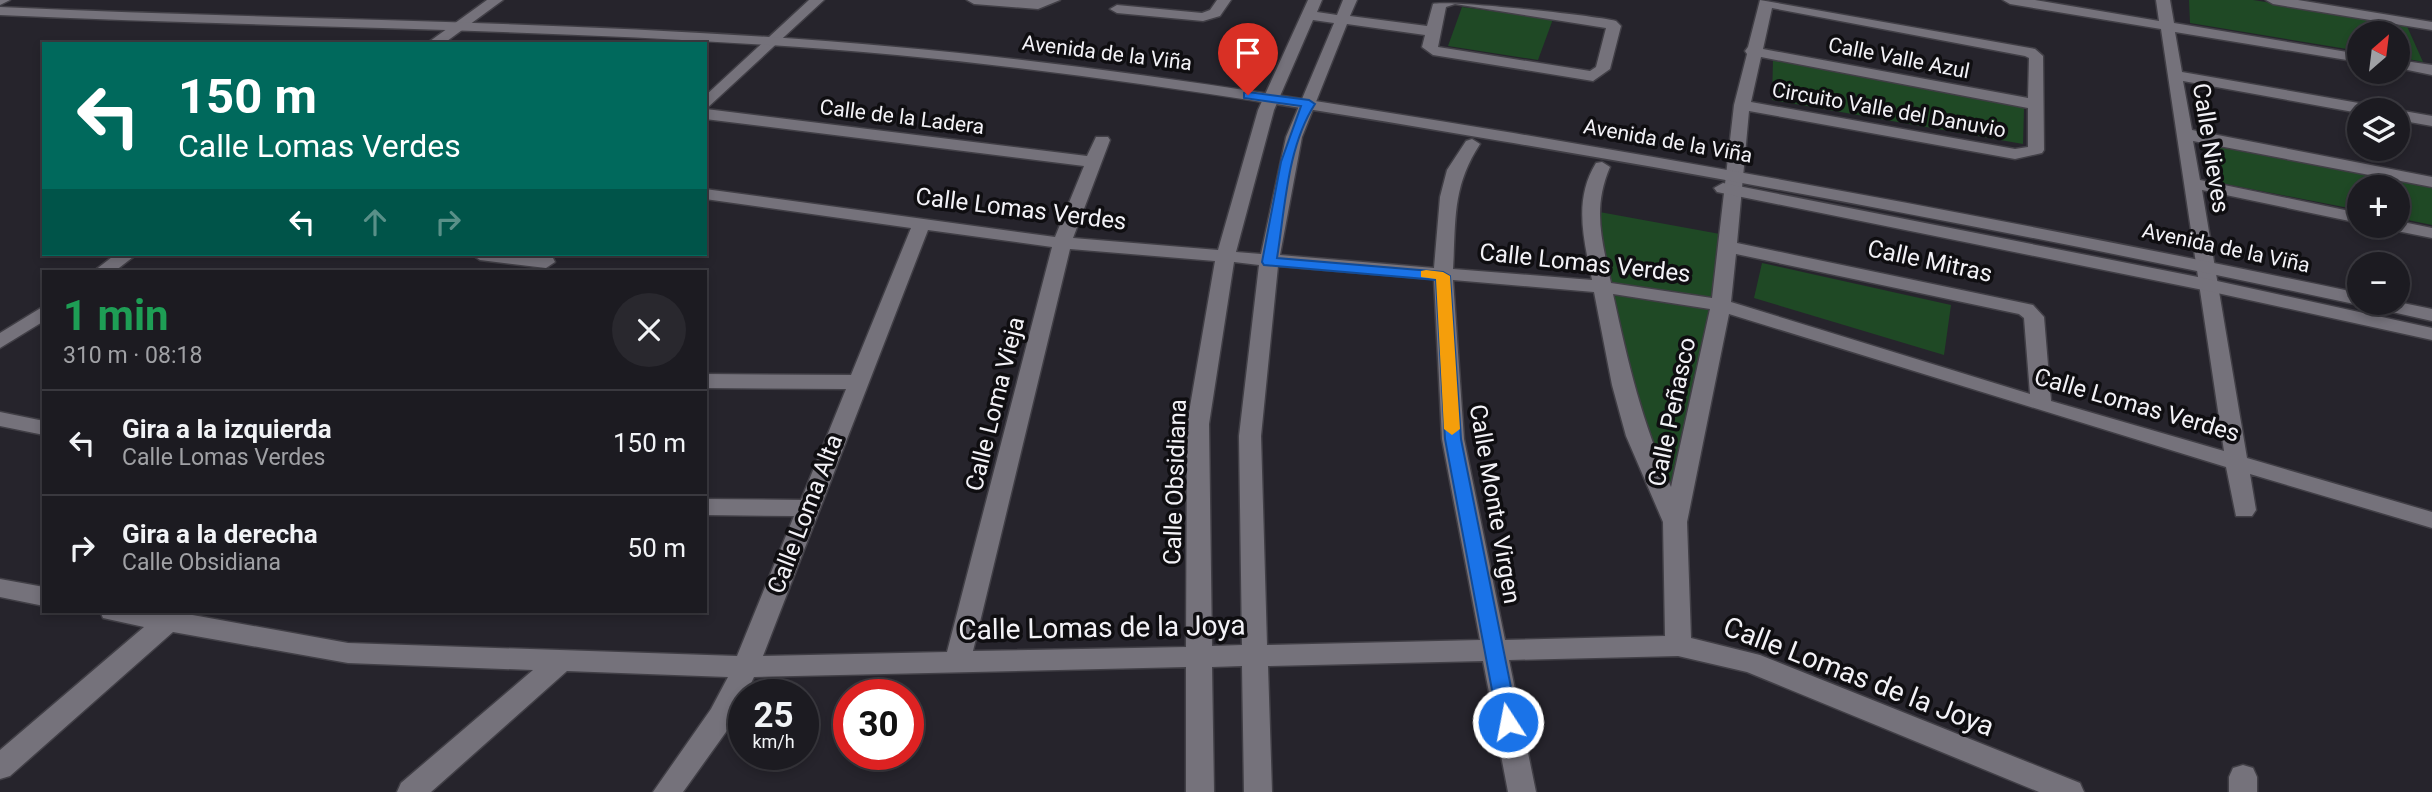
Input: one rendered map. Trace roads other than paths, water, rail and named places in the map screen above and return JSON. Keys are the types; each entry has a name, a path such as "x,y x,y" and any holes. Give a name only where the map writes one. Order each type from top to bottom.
{"street":[{"path":"436,42 496,0"},
{"path":"707,103 817,0"},
{"path":"974,0 1038,5 1053,0"},
{"path":"1165,14 1173,0"},
{"path":"1117,9 1210,16 1224,0"},
{"path":"2010,0 2347,56"},
{"name":"Calle Nieves","path":"2163,0 2244,510"},
{"path":"2273,0 2432,26"},
{"path":"1455,1 1603,22 1614,26 1603,69 1593,76 1442,54 1429,47 1433,27 1440,5 1455,1"},
{"name":"Calle Peñasco","path":"1678,646 1675,522 1721,305 1742,105 1752,51 1767,2"},
{"name":"Circuito Valle del Danuvio","path":"1742,105 2015,154 2036,150 2036,56 2030,52 1767,2"},
{"path":"1310,8 1344,11 1433,27"},
{"name":"Calle Obsidiana","path":"1200,792 1198,424 1225,259 1268,104 1310,8"},
{"name":"Avenida de la Viña","path":"0,11 668,42"},
{"path":"1258,792 1250,436 1269,262 1287,162 1344,11"},
{"name":"Avenida de la Viña","path":"451,31 602,42"},
{"name":"Avenida de la Viña","path":"707,44 999,62 1733,182 2205,265 2347,296"},
{"name":"Avenida de la Viña","path":"707,48 766,47"},
{"name":"Calle Valle Azul","path":"1752,51 2038,106"},
{"path":"2410,66 2432,70"},
{"path":"2175,75 2347,106"},
{"name":"Avenida de la Viña","path":"1305,110 1602,167 1733,182 2432,334"},
{"name":"Calle de la Ladera","path":"707,114 1094,162"},
{"path":"2410,117 2432,121"},
{"path":"2185,134 2432,182"},
{"name":"Calle Loma Vieja","path":"958,661 1062,243 1102,141"},
{"name":"Calle Monte Virgen","path":"1472,144 1455,170 1449,197 1443,276 1453,439 1522,792"},
{"path":"1602,167 1594,185 1589,220 1622,385 1637,436 1675,522"},
{"path":"2192,183 2347,215"},
{"name":"Calle Lomas Verdes","path":"707,194 1062,243 1225,259 1603,287 1721,305 2041,405 2432,520"},
{"name":"Calle Loma Alta","path":"667,792 721,717 746,667 922,223"},
{"path":"2410,228 2432,233"},
{"name":"Calle Mitras","path":"1726,246 2026,309 2034,317 2041,405"},
{"path":"104,270 125,256"},
{"path":"496,256 545,262"},
{"path":"2410,310 2432,315"},
{"path":"0,342 42,313"},
{"path":"707,381 857,382"},
{"path":"0,419 42,428"},
{"path":"707,507 807,508"},
{"path":"0,588 42,597"},
{"name":"Calle Lomas de la Joya","path":"136,613 173,616 348,653 746,667 1678,646 1751,662 2070,792"},
{"path":"0,766 173,616"},
{"path":"411,792 563,659"}]}
